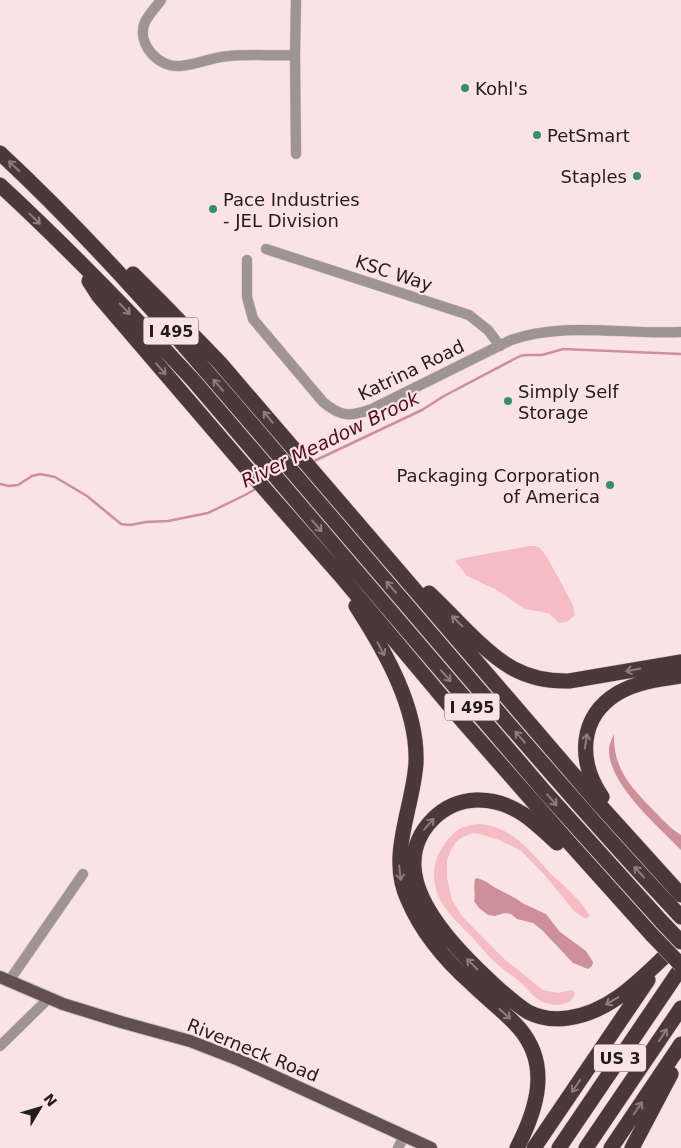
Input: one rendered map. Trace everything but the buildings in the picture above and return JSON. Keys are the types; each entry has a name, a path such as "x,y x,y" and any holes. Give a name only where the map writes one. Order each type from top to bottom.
{"highway":[{"name":"I 495","path":"0,153 53,204 128,282 236,405 561,785 633,866 678,904"},
{"name":"I 495","path":"0,185 79,262 187,374 562,812 681,942"},
{"path":"53,204 114,256 176,317 220,364 647,858"},
{"path":"79,262 98,295 604,883 681,966"},
{"path":"347,510 483,647 505,664 520,672 545,680 569,681 681,662"},
{"path":"340,575 392,670 407,704 412,723 416,748 416,764 399,859 404,893 422,925 446,958 472,985 518,1026 528,1039 536,1059 538,1075 536,1102 517,1148"},
{"path":"678,904 594,784 587,768 585,752 587,736 592,722 604,704 616,694 638,684 681,676"},
{"path":"652,935 544,830 523,814 496,801 479,799 455,804 442,811 429,823 417,843 413,866 416,881 422,898 435,918 450,940 477,969 530,1013 560,1019 596,1010 622,995 663,958"},
{"path":"534,1148 681,932"},
{"name":"US 3","path":"559,1148 681,966"},
{"name":"US 3","path":"586,1148 681,1008"},
{"path":"610,1148 681,1044"},
{"path":"632,1148 681,1055"}],"main road":[{"name":"Riverneck Road","path":"4,979 63,1004 190,1041 239,1060 431,1148"}],"street":[{"path":"161,0 145,23 143,34 149,50 166,65 178,67 230,56 295,55"},
{"path":"296,0 296,154"},
{"name":"KSC Way","path":"266,249 469,315 488,330 500,346"},
{"name":"Katrina Road","path":"247,260 247,297 253,319 323,402 341,414 352,415 372,409 500,346 525,336 572,330 681,332"},
{"path":"4,979 83,874"},
{"path":"0,1046 49,998"},
{"path":"398,1148 404,1136"}],"shaded area":[{"path":"529,546 540,548 547,557 573,605 575,615 567,622 559,623 550,614 525,609 495,589 467,576 455,561"},
{"path":"614,734 620,768 639,795 670,827 681,835 681,850 648,817 625,790 611,762 609,749"},
{"path":"478,824 501,829 519,841 577,898 590,916 584,918 574,911 543,873 521,851 514,847 499,840 473,833 457,841 451,850 447,860 447,878 452,900 462,916 503,958 543,990 558,993 572,990 575,993 573,998 565,1004 549,1004 534,996 490,957 450,914 438,896 434,873 440,851 458,830"},
{"path":"477,878 546,914 560,932 586,951 593,962 592,966 588,969 573,963 533,923 517,919 511,914 488,915 474,901 474,881"}],"waterway":[{"name":"River Meadow Brook","path":"312,462 422,410 444,396 520,356 542,355 563,349 681,354"},
{"name":"River Meadow Brook","path":"0,484 18,485 32,476 40,474 55,477 87,496 121,524 130,525 168,521 208,513 257,488"}],"place":[{"name":"Kohl's","path":"465,88"},
{"name":"PetSmart","path":"537,135"},
{"name":"Staples","path":"637,176"},
{"name":"Pace Industries - JEL Division","path":"213,209"},
{"name":"Simply Self Storage","path":"508,401"},
{"name":"Packaging Corporation of America","path":"610,485"}]}
